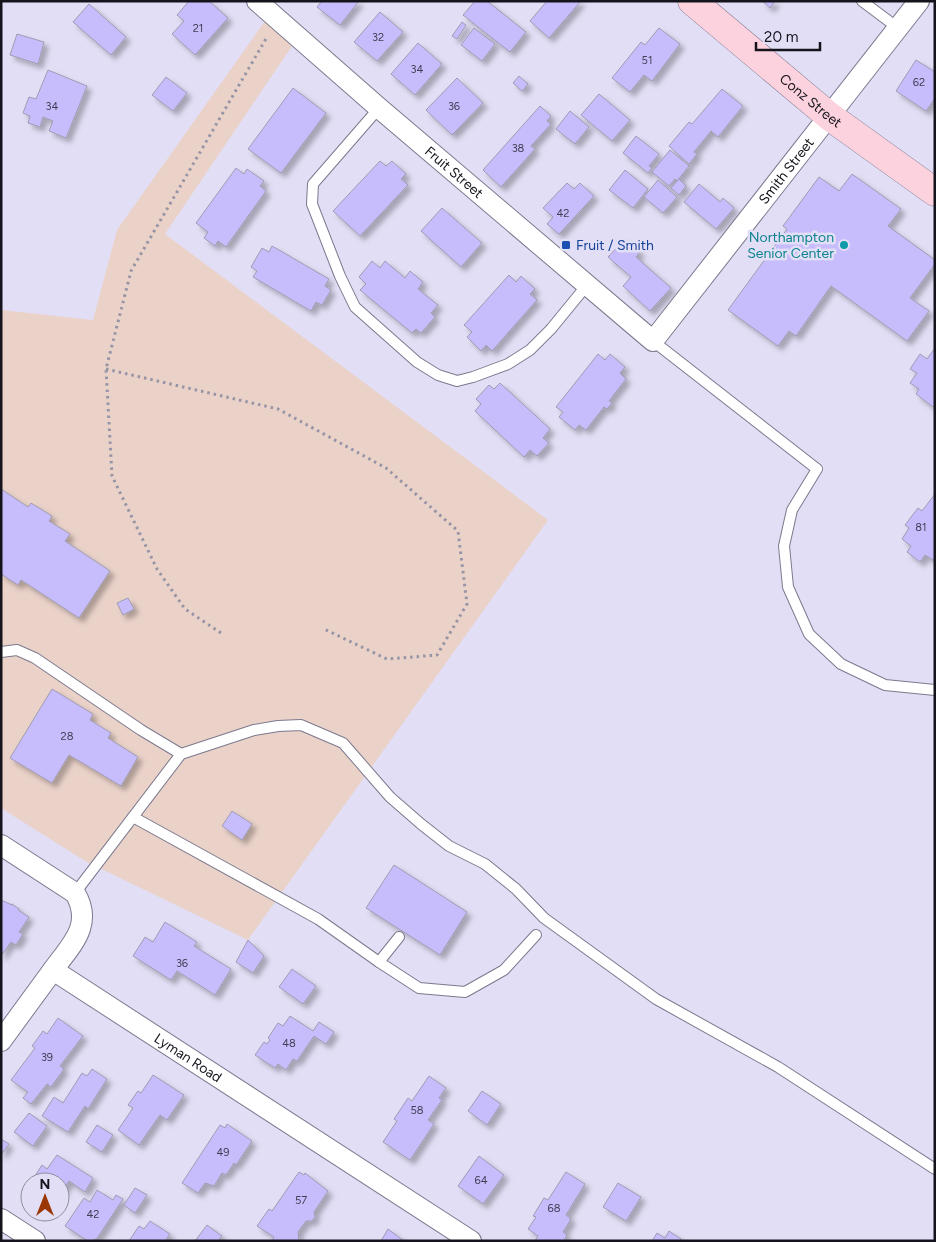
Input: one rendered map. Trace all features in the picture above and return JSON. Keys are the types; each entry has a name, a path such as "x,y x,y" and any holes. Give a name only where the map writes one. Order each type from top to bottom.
{"main road":[{"name":"Conz Street","path":"692,1 829,116 935,192"}],"street":[{"name":"Fruit Street","path":"257,1 653,341"},
{"name":"Smith Street","path":"653,341 919,1"},
{"path":"1,845 75,893 82,910 82,926 79,934 1,1041"},
{"name":"Lyman Road","path":"53,970 471,1241"},
{"path":"1,1219 34,1241"}],"lane":[{"path":"862,1 898,28"},
{"path":"380,108 313,184 312,204 340,276 355,307 417,362 438,375 457,380 473,377 508,364 530,350 551,329 587,285"},
{"path":"653,341 817,469 792,510 784,546 788,587 809,634 841,664 885,685 935,690"},
{"path":"1,652 17,650 35,658 141,730 181,754"},
{"path":"75,893 181,754 254,730 301,725 343,743 390,797 449,846 485,864 516,889 544,918 656,999 778,1067 935,1169"},
{"path":"133,817 318,919 420,988 465,992 504,970 536,935"},
{"path":"379,962 398,937"}],"path":[{"path":"221,633 185,609 162,577 112,476 106,369 131,271 278,19"},
{"path":"106,369 278,409 386,468 458,531 467,604 437,655 387,659 324,629"}],"shaded area":[{"path":"265,21 292,46 165,234 548,520 248,940 85,861 1,808 1,310 93,320 117,230"}],"building":[{"path":"189,1 209,1 228,18 195,55 172,34 184,21 177,15"},
{"path":"322,1 359,1 340,25 317,7"},
{"path":"475,1 487,1 526,32 510,52 463,15"},
{"path":"547,1 581,1 549,38 530,21"},
{"path":"762,1 775,1 770,8"},
{"path":"89,4 126,37 111,55 73,22"},
{"path":"380,12 403,32 377,61 354,42"},
{"path":"462,22 466,25 457,39 452,36"},
{"path":"474,28 495,44 482,61 461,45"},
{"path":"659,28 680,44 652,81 644,75 630,92 612,78 641,42 645,45"},
{"path":"17,34 44,42 38,64 10,55"},
{"path":"418,43 442,64 415,95 391,74"},
{"path":"916,60 935,72 935,98 926,111 896,91"},
{"path":"48,70 87,86 66,138 49,131 53,121 43,117 40,127 28,123 30,116 23,113 29,97 36,99"},
{"path":"519,76 528,84 522,91 513,83"},
{"path":"166,77 187,93 173,111 152,95"},
{"path":"457,78 483,103 452,135 426,110"},
{"path":"293,88 326,113 281,173 248,149"},
{"path":"722,89 743,106 718,137 711,131 694,152 697,154 689,164 669,146 689,122 692,124"},
{"path":"599,94 630,120 612,141 581,115"},
{"path":"540,106 551,116 547,121 551,124 531,146 535,149 501,187 483,170"},
{"path":"570,111 589,127 575,144 556,129"},
{"path":"636,136 659,154 649,166 652,168 648,173 623,153"},
{"path":"670,150 689,166 677,181 675,179 669,186 652,172"},
{"path":"380,161 386,166 392,161 406,174 401,179 408,185 360,236 333,211"},
{"path":"236,168 244,174 247,169 264,181 260,186 266,191 226,247 218,241 215,246 204,238 208,232 196,223"},
{"path":"625,170 648,189 633,208 609,190"},
{"name":"Northampton Senior Center","path":"852,174 901,209 888,226 935,260 935,264 910,298 929,311 907,341 831,286 796,336 789,331 778,346 728,310 787,229 783,226 819,177 839,191"},
{"path":"679,179 686,186 679,195 671,188"},
{"path":"658,180 677,197 663,213 644,197"},
{"path":"567,183 574,189 580,183 594,196 559,234 547,224 553,217 543,208"},
{"path":"699,184 720,202 723,198 734,208 716,229 684,202"},
{"path":"442,208 482,243 461,267 421,231"},
{"path":"625,239 640,252 636,257 671,288 650,311 623,286 631,277 608,257"},
{"path":"272,246 329,279 325,286 331,290 322,305 316,302 311,311 253,277 257,271 251,267 262,248 269,252"},
{"path":"372,261 380,268 385,261 405,278 410,271 423,282 418,289 438,305 431,313 435,317 421,333 416,329 412,333 360,290 366,284 359,277"},
{"path":"509,275 516,282 521,276 535,289 530,294 537,300 492,351 486,345 481,351 467,337 472,332 464,325"},
{"path":"935,348 935,404 933,407 916,394 919,389 910,383 917,373 910,369 920,354 927,359"},
{"path":"598,354 605,360 610,354 625,367 620,373 626,379 609,401 612,403 607,409 604,407 586,430 579,425 575,430 559,417 563,412 556,407"},
{"path":"500,383 550,429 543,438 549,443 537,456 530,450 524,457 475,411 481,404 476,399 489,385 494,389"},
{"path":"1,489 28,507 31,503 52,516 49,521 70,534 65,541 110,571 79,618 21,580 18,585 1,574"},
{"path":"935,494 935,561 925,555 920,562 907,552 911,546 902,539 909,528 905,525 918,508 922,511"},
{"path":"128,598 134,609 123,615 117,603"},
{"path":"52,689 93,714 90,720 111,733 108,738 138,757 121,786 69,755 52,783 10,758"},
{"path":"232,811 252,824 242,840 222,826"},
{"path":"394,865 467,912 440,955 366,908"},
{"path":"1,900 12,904 29,917 19,932 23,934 16,945 11,942 1,956"},
{"path":"165,922 197,942 194,946 231,969 215,995 177,971 171,980 133,956 145,937 153,942"},
{"path":"248,940 264,956 253,973 236,962"},
{"path":"292,969 316,986 303,1004 279,987"},
{"path":"290,1016 313,1031 319,1022 334,1032 326,1044 314,1036 297,1061 293,1059 286,1070 278,1064 275,1068 255,1055 264,1042 267,1044 270,1040 268,1038 278,1023 283,1026"},
{"path":"58,1018 83,1036 60,1066 64,1069 51,1087 47,1084 31,1104 23,1098 28,1092 11,1080 35,1048 32,1046 43,1031 47,1034"},
{"path":"92,1069 107,1079 88,1109 85,1106 68,1132 42,1116 54,1097 63,1103 82,1073 87,1076"},
{"path":"153,1075 184,1095 167,1120 160,1115 139,1145 118,1130 133,1108 128,1105 138,1091 141,1093"},
{"path":"429,1076 446,1088 439,1098 442,1100 428,1120 434,1124 410,1160 383,1142 397,1121 394,1119 408,1098 412,1101"},
{"path":"482,1091 501,1104 487,1125 468,1111"},
{"path":"29,1113 47,1126 33,1146 14,1132"},
{"path":"227,1124 252,1141 236,1165 234,1163 226,1175 222,1173 214,1186 205,1183 198,1193 182,1183 220,1125 225,1128"},
{"path":"97,1125 113,1135 102,1152 86,1142"},
{"path":"1,1139 9,1144 1,1155"},
{"path":"57,1155 93,1178 85,1192 70,1182 70,1172 37,1172 42,1165 47,1169"},
{"path":"479,1156 504,1175 483,1204 458,1186"},
{"path":"299,1172 304,1175 305,1173 328,1191 314,1212 315,1217 312,1221 306,1221 298,1232 299,1241 272,1241 274,1237 257,1226 269,1209 272,1211"},
{"path":"566,1172 585,1184 566,1215 571,1219 563,1232 567,1235 564,1241 535,1241 538,1236 528,1229 536,1217 533,1216 544,1198 548,1200"},
{"path":"618,1183 641,1197 626,1221 603,1207"},
{"path":"135,1188 147,1195 135,1213 124,1205"},
{"path":"97,1190 113,1200 116,1195 123,1199 96,1240 94,1239 93,1241 88,1241 65,1226 70,1222 70,1219 84,1198 90,1202"},
{"path":"150,1221 170,1234 165,1241 129,1241 139,1226 144,1229"},
{"path":"207,1225 222,1236 218,1241 195,1241"},
{"path":"388,1229 404,1241 381,1241"},
{"path":"669,1231 681,1239 680,1241 652,1241 657,1233 665,1238"}],"place":[{"name":"Fruit / Smith","path":"566,245"},
{"name":"Northampton Senior Center","path":"844,245"}]}
